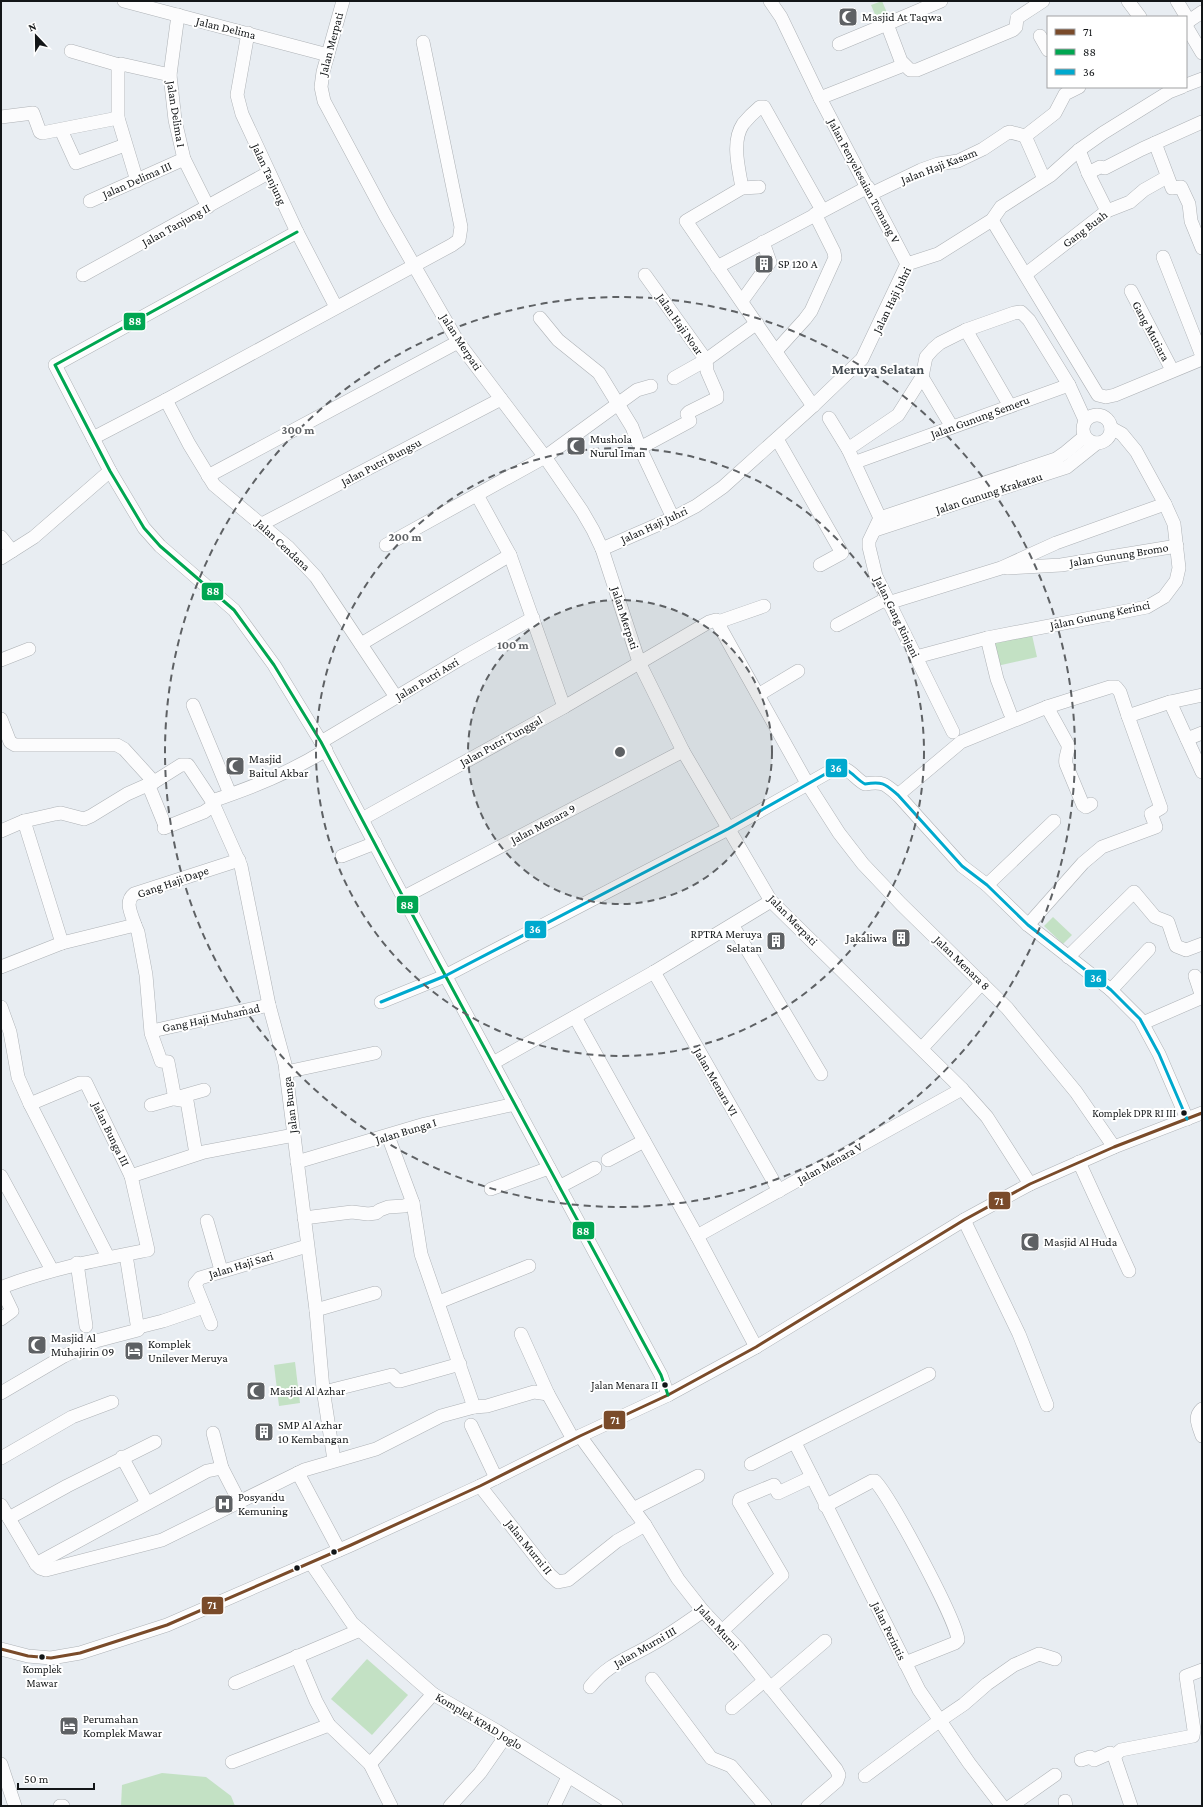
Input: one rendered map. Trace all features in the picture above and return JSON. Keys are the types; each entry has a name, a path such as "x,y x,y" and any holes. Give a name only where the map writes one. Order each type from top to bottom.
{"street":[{"name":"Jalan Delima","path":"124,1 328,55"},
{"name":"Jalan Merpati","path":"343,1 320,87 324,101 385,216 458,342 545,457 582,511 602,549 639,662 683,751 728,829 771,901 962,1089 987,1117 1030,1184"},
{"name":"Jalan Penyelesaian Tomang V","path":"770,1 781,18 820,98 907,264"},
{"path":"839,44 941,1"},
{"path":"887,24 898,55 904,65 910,70 917,70 1013,30 1016,27 1017,18 1043,1"},
{"path":"1128,1 1139,16"},
{"path":"1177,1 1184,16"},
{"path":"1202,12 1187,23 1202,53"},
{"name":"Jalan Delima I","path":"178,15 170,75 175,120 184,159 208,207"},
{"name":"Jalan Tanjung","path":"248,33 237,95 238,103 268,173 336,307"},
{"path":"1040,36 1047,48"},
{"path":"93,438 456,243 461,232 423,42"},
{"path":"71,51 119,65 170,75"},
{"path":"119,65 118,118 125,145 138,181"},
{"path":"820,98 904,65"},
{"path":"1187,85 1202,79"},
{"path":"1044,179 1024,136 1055,113 1065,94 1077,88"},
{"name":"Jalan Haji Juhri","path":"602,549 673,518 724,487 813,406 862,359 907,264 938,254 992,220 1001,207 1055,172 1079,150 1169,92 1179,88"},
{"path":"742,188 737,157 738,134 748,118 760,107 764,107 819,212 835,258 811,311 776,351"},
{"path":"1,117 33,113 40,132 61,130 118,118"},
{"path":"1088,173 1100,167 1105,168 1202,122"},
{"path":"61,130 76,163 125,145"},
{"name":"Jalan Haji Kasam","path":"717,267 819,212 921,170 938,164 958,161 983,149 1007,133 1014,133 1024,136"},
{"path":"1155,143 1167,177 1173,189 1181,187 1189,204 1191,221 1202,248"},
{"path":"1079,150 1088,173 1107,211"},
{"name":"Jalan Delima III","path":"90,201 138,181 184,159"},
{"name":"Jalan Tanjung II","path":"83,275 268,173"},
{"name":"Gang Buah","path":"1026,274 1107,211 1130,202 1144,190 1167,177"},
{"path":"759,187 742,188 688,219 686,224 742,301 813,406"},
{"path":"992,220 1096,392 1109,397 1202,358 1163,257"},
{"path":"297,232 55,365 110,471 144,528 160,546 234,610 274,665 324,746 445,976 660,1375 668,1394"},
{"path":"742,301 770,262 763,242"},
{"name":"Jalan Haji Noar","path":"645,275 706,360 757,323"},
{"name":"Gang Mutiara","path":"1131,291 1172,370"},
{"path":"848,449 896,417 922,377 926,357 940,343 966,330 1020,312 1029,320 1069,385 1085,420"},
{"path":"540,318 558,340 599,373 632,427 640,448 673,518"},
{"path":"966,330 1010,406"},
{"path":"208,476 458,342"},
{"path":"640,448 690,421 687,414 689,412 717,398 718,394 707,371 706,360 674,378"},
{"path":"922,377 952,427"},
{"name":"Jalan Gunung Semeru","path":"856,462 1069,385"},
{"path":"386,545 545,457 637,390 651,386"},
{"path":"1108,422 1092,415 1085,420 1082,428 1084,437 1092,443 1097,443 1107,438 1108,422 1109,397"},
{"name":"Jalan Putri Bungsu","path":"262,524 501,399"},
{"name":"Jalan Cendana","path":"166,400 208,476 222,492 288,547 316,576 396,697"},
{"path":"829,418 856,462 880,518"},
{"name":"Jalan Gunung Kerinci","path":"916,657 987,638 1147,607 1164,597 1176,581 1179,568 1174,524 1165,504 1130,441 1108,422"},
{"name":"Jalan Gunung Krakatau","path":"874,530 992,487 1056,459 1084,437"},
{"path":"777,439 842,553 820,565"},
{"name":"Jalan Gunung Krakatau","path":"880,518 1067,467 1097,443"},
{"path":"1,537 6,554 34,538 110,471"},
{"path":"477,495 510,555 564,707"},
{"name":"Jalan Gunung Bromo","path":"837,625 887,601 1001,568 1056,542 1165,504"},
{"name":"Jalan Gang Rinjani","path":"880,518 869,541 876,576 887,601 953,732"},
{"name":"Jalan Gunung Bromo","path":"1056,542 1062,565"},
{"name":"Jalan Gunung Bromo","path":"1001,568 1062,565 1177,546"},
{"path":"360,644 510,555"},
{"name":"Jalan Putri Tunggal","path":"362,819 564,707 709,622 714,620 718,622 764,606"},
{"name":"Jalan Putri Asri","path":"151,783 164,826 204,812 213,803 230,794 255,786 299,767 324,746 396,697 533,618"},
{"name":"Jalan Menara 8","path":"718,622 807,783 839,833 864,864 901,904 1007,1008 1076,1092 1114,1147"},
{"path":"987,638 998,679 1010,713"},
{"path":"1,660 29,649"},
{"path":"758,695 798,671"},
{"path":"898,795 960,742 1047,707 1113,687 1119,689 1161,808 1151,814 1156,827 1102,847 1083,863 1028,925"},
{"path":"1128,716 1170,702 1202,695"},
{"path":"1170,702 1202,772"},
{"path":"193,705 230,794"},
{"path":"1047,707 1068,744 1069,750 1065,759 1066,764 1083,805 1086,806 1091,804"},
{"path":"1,719 10,742 15,745 117,745 124,749 151,783 127,794 84,819 61,813 24,821 1,831"},
{"path":"1187,739 1202,733"},
{"name":"Jalan Menara 9","path":"404,897 683,751"},
{"name":"Jalan Bunga","path":"151,783 182,765 188,766 213,803 241,866 269,1005 286,1072 316,1310 324,1392 334,1460"},
{"path":"381,1002 445,976 728,829 807,783 841,767 866,784 879,782 886,785 898,795 962,866 987,885 1028,925 1111,990 1143,1023 1159,1054 1187,1119"},
{"path":"24,821 62,943"},
{"path":"987,885 1054,821"},
{"path":"342,856 375,843"},
{"name":"Gang Haji Dape","path":"135,925 128,903 134,894 238,860"},
{"path":"1068,957 1134,892 1155,917 1168,922 1176,946 1186,950 1202,944"},
{"path":"493,1063 733,926 771,901"},
{"path":"1,967 62,943 135,925 138,932 145,966 151,1033 161,1061 168,1062 175,1099"},
{"path":"733,926 821,1074"},
{"path":"1111,990 1149,949"},
{"name":"Jalan Menara VI","path":"654,972 778,1191"},
{"path":"1143,1023 1198,1000 1201,994 1195,976"},
{"path":"922,1048 982,983"},
{"name":"Gang Haji Muhamad","path":"152,1031 269,1005"},
{"path":"1,1007 5,1033 18,1077 30,1104 108,1256"},
{"path":"575,1017 697,1236 756,1347"},
{"path":"286,1072 375,1053"},
{"name":"Jalan Bunga III","path":"30,1104 80,1083 86,1083 131,1176 196,1154 294,1135"},
{"name":"Jalan Menara V","path":"697,1236 962,1089"},
{"path":"151,1105 204,1090"},
{"path":"175,1099 186,1101 196,1154"},
{"name":"Jalan Bunga I","path":"297,1162 457,1116 483,1112 515,1104"},
{"path":"1,1648 28,1656 51,1658 65,1657 167,1625 311,1563 480,1486 576,1437 668,1394 756,1347 964,1220 1030,1184 1114,1147 1202,1113"},
{"path":"388,1136 413,1203 421,1254 439,1302 474,1407"},
{"path":"608,1160 644,1141"},
{"path":"1079,1162 1129,1271"},
{"path":"491,1190 549,1168"},
{"path":"559,1187 595,1168"},
{"path":"1,1176 52,1270"},
{"path":"1,1319 12,1311 1,1288 4,1286 77,1263 108,1256 126,1255 148,1250 131,1176"},
{"path":"304,1218 352,1212 368,1214 376,1213 388,1207 404,1206 413,1203"},
{"path":"964,1220 1019,1334 1047,1405"},
{"path":"206,1221 221,1270"},
{"name":"Jalan Haji Sari","path":"211,1324 195,1284 200,1278 221,1270 307,1246"},
{"path":"1,1393 64,1356 96,1341 136,1332 139,1327 126,1255"},
{"path":"77,1263 86,1326"},
{"path":"439,1302 529,1266"},
{"path":"316,1310 375,1293"},
{"path":"139,1327 164,1321 204,1307"},
{"path":"521,1334 548,1394 576,1437"},
{"path":"324,1392 392,1375 400,1381 460,1364"},
{"path":"750,1464 795,1443 928,1374"},
{"path":"1,1505 36,1564 40,1568 46,1570 162,1540 240,1503 298,1473 334,1460 350,1458 376,1449 441,1416 474,1407 487,1406 534,1392 548,1394"},
{"path":"1,1458 72,1418 112,1402"},
{"path":"1202,1409 1197,1414 1202,1436"},
{"path":"470,1425 496,1478"},
{"path":"213,1433 222,1468 240,1503"},
{"name":"Jalan Murni","path":"576,1437 633,1509 678,1579 703,1611 739,1649 838,1772 837,1781 808,1806"},
{"path":"8,1518 155,1442"},
{"name":"Jalan Perintis","path":"795,1443 905,1663 939,1721 1002,1806"},
{"path":"122,1458 146,1503"},
{"path":"36,1564 207,1471 222,1468"},
{"path":"298,1473 339,1550"},
{"path":"633,1509 698,1476"},
{"path":"722,1631 780,1576 781,1572 739,1500 774,1485 778,1493 812,1477"},
{"path":"826,1506 872,1481 876,1481 900,1521 942,1600 958,1640 955,1643 905,1663"},
{"name":"Jalan Murni II","path":"480,1486 549,1574 558,1582 568,1580 617,1541 645,1526"},
{"name":"Komplek KPAD Joglo","path":"311,1563 343,1611 360,1630 433,1694 616,1806"},
{"name":"Jalan Murni III","path":"590,1687 600,1675 619,1661 639,1652 672,1633 703,1611"},
{"path":"235,1683 360,1630"},
{"path":"732,1708 825,1641"},
{"path":"865,1776 964,1704 987,1684 1014,1665 1039,1654 1055,1659"},
{"path":"297,1656 316,1701 329,1725 370,1764 391,1806"},
{"path":"1114,1756 1121,1750 1193,1736 1194,1730 1186,1676 1202,1670"},
{"path":"652,1679 711,1758 731,1766 765,1806"},
{"path":"370,1764 433,1694"},
{"path":"232,1762 329,1725"},
{"path":"450,1806 480,1773 505,1737"},
{"path":"1080,1760 1090,1757 1094,1760 1110,1753 1114,1756 1131,1806"},
{"path":"1,1764 15,1806"},
{"path":"1011,1806 1055,1775"},
{"path":"554,1806 568,1777"}],"green space":[{"path":"882,1 888,15 877,19 871,5"},
{"path":"1032,635 1037,657 997,666 992,644"},
{"path":"1053,917 1072,935 1063,944 1044,926"},
{"path":"295,1362 300,1403 279,1406 274,1365"},
{"path":"367,1659 408,1695 372,1735 331,1699"},
{"path":"162,1773 206,1777 231,1796 235,1806 121,1806 122,1785"}],"transit line":[{"name":"88","path":"297,232 55,365 110,471 144,528 160,546 234,610 274,665 321,742 661,1375 668,1395"},
{"name":"36","path":"381,1002 445,976 728,829 836,768 841,768 845,769 865,784 880,783 894,791 962,866 987,885 1028,925 1111,990 1140,1019 1159,1054 1187,1119"},
{"name":"71","path":"1,1649 28,1656 51,1658 80,1653 167,1625 351,1545 480,1486 580,1436 668,1395 756,1347 964,1220 1030,1184 1114,1147 1202,1113"}],"place":[{"name":"Masjid At Taqwa","path":"848,17"},
{"name":"SP 120 A","path":"764,264"},
{"name":"Mushola Nurul Iman","path":"576,446"},
{"name":"Masjid Baitul Akbar","path":"235,766"},
{"name":"Jakaliwa","path":"901,938"},
{"name":"RPTRA Meruya Selatan","path":"776,941"},
{"name":"Komplek DPR RI III","path":"1184,1113"},
{"name":"Masjid Al Huda","path":"1030,1242"},
{"name":"Masjid Al Muhajirin 09","path":"37,1345"},
{"name":"Komplek Unilever Meruya","path":"134,1351"},
{"name":"Jalan Menara II","path":"665,1385"},
{"name":"Masjid Al Azhar","path":"256,1391"},
{"name":"SMP Al Azhar 10 Kembangan","path":"264,1432"},
{"name":"Posyandu Kemuning","path":"224,1504"},
{"name":"Komplek Mawar","path":"42,1657"},
{"name":"Perumahan Komplek Mawar","path":"69,1726"}],"district":[{"name":"Meruya Selatan","path":"878,369"}]}
